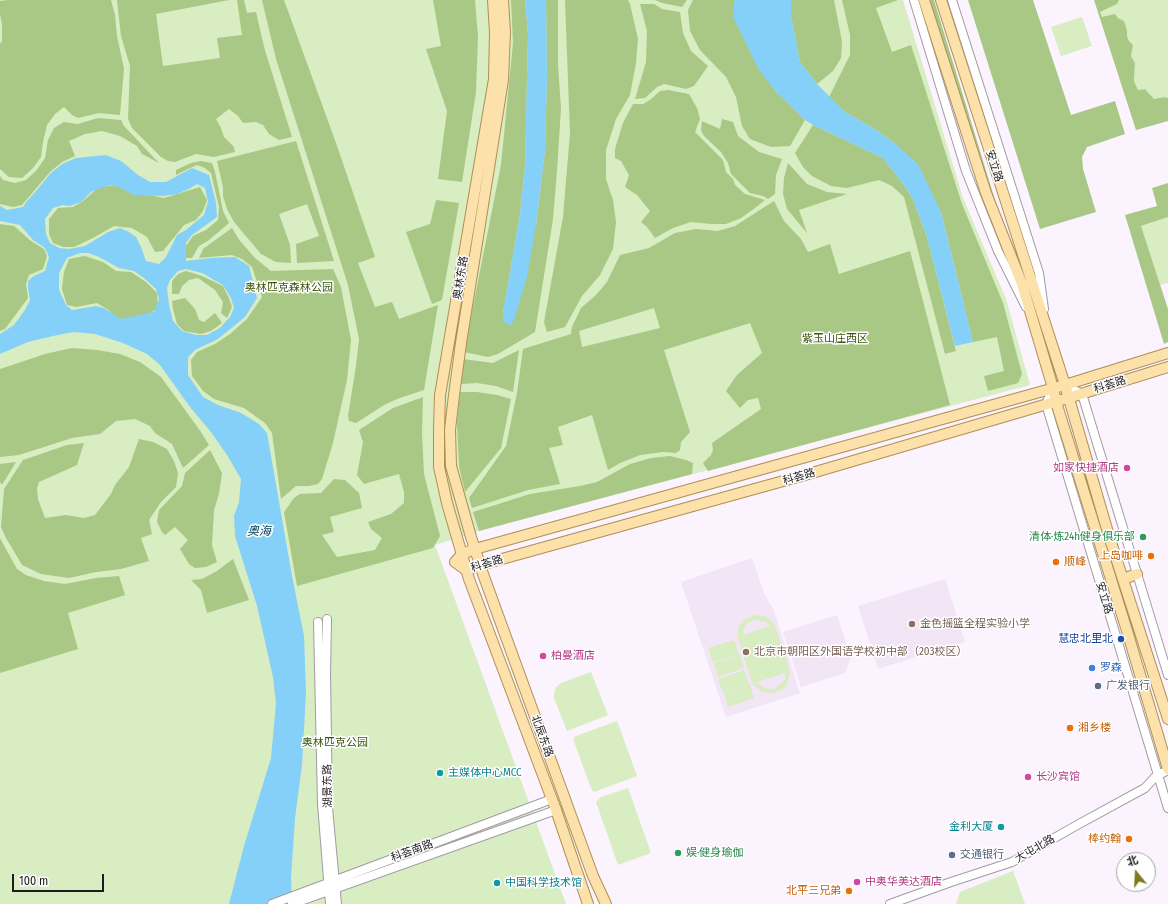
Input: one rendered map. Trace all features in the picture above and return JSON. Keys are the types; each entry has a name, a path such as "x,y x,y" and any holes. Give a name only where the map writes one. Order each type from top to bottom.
{"main road":[{"name":"奥林东路","path":"462,554 447,503 439,467 440,395 494,79 495,33 493,0"},
{"name":"奥林东路","path":"481,566 451,466 450,430 461,344 503,80 505,32 503,0"},
{"name":"安立路","path":"924,0 986,193 1022,284 1053,388 1051,403 1128,634 1168,769"},
{"name":"安立路","path":"941,0 1048,331 1107,528 1168,719"},
{"name":"科荟路","path":"1168,353 1065,385 475,549 462,554 455,562 466,570 481,566 805,475 1082,394 1168,367"},
{"name":"北辰东路","path":"481,566 592,876 606,904"},
{"name":"北辰东路","path":"466,570 552,799 588,904"},
{"path":"1123,579 1137,574"}],"street":[{"name":"安立路","path":"914,0 966,171 998,251 1033,323"},
{"name":"安立路","path":"952,0 1039,273 1048,331"},
{"path":"1065,385 1082,394 1168,675"},
{"name":"安立路","path":"1051,403 1168,808"},
{"name":"湖景东路","path":"322,646 327,619"},
{"name":"湖景东路","path":"318,622 322,646 322,804 332,882 330,904"},
{"name":"大屯北路","path":"890,904 1012,862 1145,788 1155,777 1168,769"},
{"name":"科荟南路","path":"291,900 332,882 552,799"},
{"name":"科荟南路","path":"272,904 332,890 556,810"},
{"name":"湖景东路","path":"332,890 337,904"}],"shaded area":[{"name":"北京市朝阳区外国语学校初中部（203校区）","path":"752,558 764,593 774,611 800,693 726,717 681,582"},
{"name":"金色摇篮全程实验小学","path":"945,579 965,642 878,669 858,606"},
{"path":"837,615 851,658 845,673 801,687 783,632"}],"green space":[{"name":"奥林匹克森林公园","path":"0,0 903,0 963,198 1006,299 1030,385 489,528 435,545 566,904 0,904"},
{"path":"111,0 124,69 120,115 99,113 78,118 72,115 64,107 55,114 47,125 41,157 33,168 22,178 9,177 0,169 0,44 2,41 2,25 0,1"},
{"path":"117,0 229,0 156,14 163,66 220,58 217,38 242,35 237,0 244,0 247,13 256,12 264,47 292,137 279,140 269,134 263,125 256,122 243,123 238,116 229,109 216,119 224,137 234,147 235,152 214,157 196,154 175,162 168,161 161,157 132,128 128,119 130,66 121,36"},
{"path":"262,0 284,0 336,143 375,257 358,263 375,307 392,302 399,319 438,305 424,390 384,405 356,423 349,421 348,416 359,339 348,285 276,59"},
{"path":"433,0 475,0 478,37 476,92 462,182 438,179 447,111 426,49 441,46"},
{"path":"511,0 525,0 528,33 525,167 520,214 503,313 536,224 545,151 547,76 546,0 558,0 558,65 561,108 557,171 553,219 535,332 498,354 488,357 464,352 501,165 513,43"},
{"path":"565,0 628,0 638,39 636,63 630,95 616,119 606,150 606,179 613,200 616,222 613,249 600,275 582,296 565,327 547,332 544,322 563,217 570,133"},
{"path":"655,0 687,0 682,7"},
{"path":"693,0 736,0 734,2 775,91 805,120 790,146 771,147 750,139 742,126 736,97 726,77 700,50 690,31 688,10"},
{"path":"791,0 834,0 842,42 841,58 833,71 817,84 800,62 791,16"},
{"path":"842,0 898,0 876,8 892,52 911,45 962,204 1003,303 1022,374 1018,383 988,391 984,376 1004,371 997,337 973,342 941,212 898,146 878,131 845,112 829,97 850,55 850,35"},
{"path":"925,0 934,0 998,210 996,212"},
{"path":"968,0 1033,0 1071,115 1115,101 1125,134 1087,147 1082,157 1083,169 1096,212 1040,229"},
{"path":"1094,0 1119,0 1117,4 1100,12 1102,17 1115,14 1118,18 1124,21 1127,36 1133,45 1131,56 1135,63 1134,81 1138,90 1145,89 1154,99 1164,97 1168,98 1168,121 1136,130"},
{"path":"1119,0 1168,0 1168,98 1164,97 1154,99 1145,89 1138,90 1134,81 1135,63 1131,56 1133,45 1127,36 1124,21 1118,18 1102,17 1100,12 1117,4"},
{"path":"640,4 654,4 662,9 680,12 683,33 691,51 708,66 694,86 686,89 664,84 657,87 645,98 635,99 646,62 647,31"},
{"path":"1082,17 1092,46 1061,56 1051,27"},
{"path":"668,90 689,94 697,108 700,119 695,132 723,160 726,172 733,179 735,185 745,194 765,200 741,218 726,224 691,222 673,228 655,238 647,227 641,222 650,211 637,195 625,187 629,175 621,161 615,158 615,149 623,123 633,104 643,104 660,91"},
{"path":"98,118 121,120 124,126 159,163 142,154 137,146 120,136 102,131 85,134 69,141 75,156 62,162 50,172 22,205 13,207 0,204 0,176 3,180 15,183 26,180 36,171 45,158 48,140 54,128 64,122 78,124"},
{"path":"722,119 733,122 738,136 759,152 782,159 776,175 775,194 768,199 763,196 750,193 731,174 728,163 721,152 704,136 701,130 702,121 720,129"},
{"path":"813,125 883,158 912,197 927,237 956,351 945,354 904,197 892,186 879,180 847,188 831,186 812,176 803,167 795,153"},
{"path":"296,141 334,261 297,263 296,244 319,236 307,204 279,214 290,245 291,263 276,262 261,254 234,222 227,209 223,196 223,187 217,161"},
{"path":"201,161 212,163 223,211 229,223 209,240 199,246 192,258 185,258 186,246 193,236 206,230 218,220 219,207 211,173 205,168 197,165 176,175 176,170 191,163"},
{"path":"788,163 807,184 827,192 847,194 799,210 807,233 787,209 783,194 784,178"},
{"path":"1168,183 1168,217 1141,226 1168,309 1168,342 1164,344 1125,215 1157,206 1152,188"},
{"path":"118,185 133,192 164,198 200,187 207,200 203,211 196,220 184,225 163,251 155,252 147,237 132,228 114,226 74,247 63,247 53,243 49,234 49,219 58,208 73,207 83,201 99,187"},
{"path":"436,200 459,203 442,300 432,304 406,232 430,224"},
{"name":"紫玉山庄西区","path":"774,201 784,221 801,239 808,252 830,244 839,274 910,251 950,405 708,471 703,463 711,455 713,450 712,443 761,409 758,398 748,400 740,408 726,391 737,375 762,353 750,323 664,350 690,432 681,442 680,450 676,453 663,452 640,455 620,463 608,470 592,415 558,427 563,445 549,448 560,484 528,490 472,508 469,498 506,446 517,393 523,349 571,334 572,327 581,308 596,295 607,282 620,255 649,248 675,233 696,229 718,231 735,226","holes":["654,308 660,328 582,347 579,331"]},
{"path":"1168,217 1168,283 1160,285 1141,226"},
{"path":"0,224 14,226 31,241 44,249 47,256 43,269 29,275 26,284 28,298 5,329 0,331"},
{"path":"232,228 240,241 255,258 271,271 333,269 341,287 351,340 347,380 333,443 322,479 318,484 296,486 281,499 272,433 265,423 244,408 214,399 203,391 192,376 191,360 197,352 215,344 230,334 247,319 262,297 252,267 242,259 232,255 199,258 203,249"},
{"path":"85,256 103,262 116,271 131,272 146,282 157,293 158,307 150,314 133,318 119,319 97,303 76,307 67,305 62,289 64,272 69,259"},
{"path":"186,271 202,276 223,286 232,307 227,318 221,313 223,302 215,290 198,278 189,280 182,286 179,294 172,294 172,281 178,274"},
{"path":"185,298 195,309 199,320 204,322 215,313 222,323 211,331 201,334 184,331 177,324 172,301"},
{"path":"72,348 120,354 140,362 161,377 209,445 183,468 172,444 155,433 150,426 135,419 116,421 100,434 72,438 19,455 0,457 0,369 45,354"},
{"path":"519,350 513,392 496,386 477,383 460,384 463,359 493,363"},
{"path":"460,392 477,392 511,399 501,448 465,492 459,466 457,423"},
{"path":"423,397 422,433 424,474 440,536 433,548 297,586 284,512 294,498 300,494 321,493 334,479 345,480 359,493 362,508 330,517 334,532 322,535 337,557 375,550 382,538 371,529 368,522 391,514 404,503 404,492 399,474 364,484 357,475 363,442 359,430 393,408"},
{"path":"139,439 153,442 167,449 174,461 178,473 176,487 161,502 149,520 152,534 141,538 149,561 121,569 96,572 69,578 41,574 22,565 1,527 4,489 23,460 67,445 84,443 77,465 39,482 37,488 38,499 45,518 66,515 84,518 95,515 111,494 115,485 129,467"},
{"path":"210,450 222,473 219,494 214,510 212,545 217,562 206,567 195,568 189,564 180,549 188,540 175,527 165,535 157,522 159,510 182,486 185,473"},
{"path":"670,456 693,463 692,474 479,531 473,512 530,494 597,482 630,464 651,458"},
{"path":"16,462 2,485 0,482 0,464"},
{"path":"0,538 17,569 26,575 44,581 65,584 96,578 119,576 125,595 68,613 78,649 0,673"},
{"path":"233,559 249,600 207,613 201,590 191,580 202,579 217,571"},
{"path":"754,615 765,616 774,623 790,673 787,684 783,689 773,693 762,692 753,685 738,639 738,629 744,620","holes":["756,620 766,622 770,626 743,635 744,628 747,624","785,673 785,679 774,689 764,688 757,682"]},
{"path":"734,640 739,654 713,662 708,648"},
{"path":"740,654 744,668 718,677 714,663"},
{"path":"744,670 749,684 723,693 718,679"},
{"path":"591,672 608,715 567,731 554,698 556,687 561,683"},
{"path":"750,684 754,698 728,707 724,693"},
{"path":"617,721 637,776 594,792 591,788 573,739 576,736"},
{"path":"628,788 651,853 618,865 596,802 601,797"},
{"path":"1013,871 1025,904 956,904 960,892"}],"water":[{"path":"525,0 546,0 547,76 545,151 536,224 527,277 514,320 511,325 503,322 503,313 520,214 525,167 528,33"},
{"path":"736,0 791,0 791,16 800,62 817,84 845,112 878,131 918,164 941,212 973,342 955,346 927,237 912,197 883,158 813,125 805,120 775,91 758,68 733,17 734,2"},
{"name":"奥海","path":"106,155 121,161 138,175 150,182 166,182 192,168 209,175 216,203 217,217 192,235 186,243 186,261 235,257 249,266 257,298 245,317 218,339 195,350 188,357 188,375 203,397 218,405 241,413 259,424 267,433 304,636 306,693 302,765 295,818 291,878 292,904 229,904 244,846 271,758 276,703 273,677 257,606 235,536 234,516 239,502 241,479 211,432 190,407 160,365 147,354 123,343 95,334 74,332 28,342 0,354 0,334 14,325 25,310 30,300 28,281 34,276 45,271 49,257 45,248 33,240 20,225 0,221 0,206 7,210 23,207 50,174 62,164 76,158","holes":["197,184 205,188 208,202 204,215 186,230 177,235 166,257 159,264 146,261 136,237 120,228 108,232 85,246 69,249 59,248 50,243 46,234 45,219 53,208 63,205 70,206 81,202 91,192 101,188 112,185 134,195 164,196 177,194","80,253 88,253 119,268 134,271 156,289 159,299 154,312 121,319 104,308 96,306 72,310 66,305 59,290 59,273 67,258","186,269 202,273 223,285 231,298 234,308 230,317 220,328 207,335 196,335 182,331 173,321 167,288 170,280 178,271"]}],"place":[{"name":"如家快捷酒店","path":"1127,468"},
{"name":"清体·炼24h健身俱乐部","path":"1143,537"},
{"name":"上岛咖啡","path":"1151,556"},
{"name":"顺峰","path":"1056,562"},
{"name":"金色摇篮全程实验小学","path":"912,624"},
{"name":"慧忠北里北","path":"1121,639"},
{"name":"北京市朝阳区外国语学校初中部（203校区）","path":"746,652"},
{"name":"柏曼酒店","path":"543,656"},
{"name":"罗森","path":"1092,668"},
{"name":"广发银行","path":"1098,686"},
{"name":"湘乡楼","path":"1070,728"},
{"name":"主媒体中心MCC","path":"440,773"},
{"name":"长沙宾馆","path":"1028,777"},
{"name":"金利大厦","path":"1001,827"},
{"name":"棒约翰","path":"1129,839"},
{"name":"娱·健身瑜伽","path":"678,853"},
{"name":"交通银行","path":"952,855"},
{"name":"中奥华美达酒店","path":"857,882"},
{"name":"中国科学技术馆","path":"497,883"},
{"name":"北平三兄弟","path":"849,891"}],"park label":[{"name":"奥林匹克公园","path":"335,743"}]}
